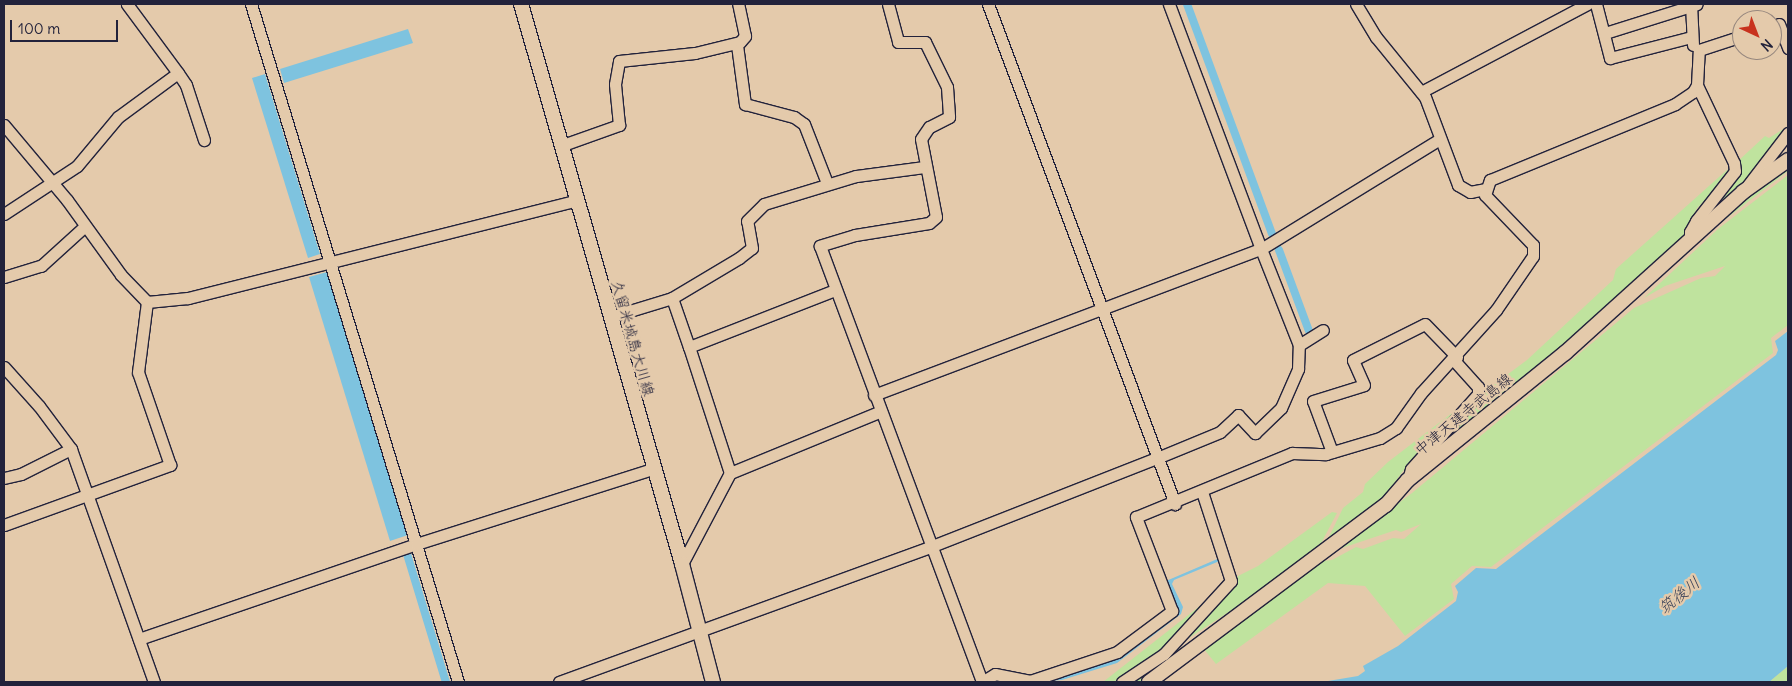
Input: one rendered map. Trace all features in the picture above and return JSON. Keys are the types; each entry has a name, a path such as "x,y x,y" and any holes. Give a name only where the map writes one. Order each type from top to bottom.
{"main road":[{"name":"久留米城島大川線","path":"521,4 560,146 682,564 713,682"},
{"name":"中津天建寺武島線","path":"1149,682 1378,511 1408,480 1565,353 1743,192 1788,160"}],"street":[{"path":"251,4 458,682"},
{"path":"560,146 619,125 615,84 619,61 695,53 737,45 745,36 738,4"},
{"path":"888,4 898,42 924,42 947,87 949,117 929,127 921,139 924,167 936,217 929,224 855,234 820,246 982,682 995,674 1030,681 1117,652 1172,611 1136,517 1175,504 1292,453 1332,452 1390,433 1421,393 1456,359 1496,310 1534,250 1528,239 1490,203 1485,189 1490,180 1507,170 1676,104 1693,92 1697,84"},
{"path":"988,4 1175,504"},
{"path":"560,682 699,633 932,546 1157,458 1220,432 1238,415 1255,433 1281,408 1298,369 1299,344 1261,249 1169,4"},
{"path":"1356,4 1376,37 1421,92 1461,189 1470,192 1485,189"},
{"path":"1421,92 1587,4"},
{"path":"1596,4 1610,58 1691,38"},
{"path":"1605,33 1693,4 1691,38 1697,56 1697,84 1734,163 1734,171 1696,221 1690,232 1690,240"},
{"path":"133,6 186,85 204,140"},
{"path":"1782,30 1788,48"},
{"path":"1697,56 1699,50 1732,39"},
{"path":"737,45 745,104 794,117 804,124 827,183"},
{"path":"4,214 53,184 77,166 118,117 178,73"},
{"path":"4,125 53,184 84,227 140,297 147,302 188,298 577,200"},
{"path":"1743,192 1788,133"},
{"path":"874,395 1103,311 1261,249 1440,139"},
{"path":"610,317 672,298 752,248 746,221 764,204 827,183 856,176 924,167"},
{"path":"4,277 40,266 84,227"},
{"path":"689,347 835,290"},
{"path":"672,298 730,473"},
{"path":"4,525 170,466 138,372 147,302"},
{"path":"1332,452 1313,401 1364,385 1353,360 1425,324 1478,387 1478,394 1407,474 1408,480"},
{"path":"1299,344 1323,330"},
{"path":"4,367 40,406 71,449 89,495 154,682"},
{"path":"682,564 730,473 881,411"},
{"path":"4,478 21,474 71,449"},
{"path":"139,639 416,544 653,469"},
{"path":"1122,682 1164,654 1231,581 1202,492"}],"green space":[{"path":"1788,126 1746,183 1697,225 1737,162 1765,136 1769,138"},
{"path":"1788,166 1788,171 1714,228 1543,380 1409,485 1755,189"},
{"path":"1728,169 1725,181 1697,208 1683,238 1571,342 1430,456 1484,392 1527,360 1613,280 1616,269"},
{"path":"1788,175 1788,325 1771,338 1773,353 1491,567 1472,566 1451,584 1454,599 1405,636 1365,586 1328,583 1216,664 1203,648 1321,561 1332,560 1356,547 1363,549 1393,538 1404,539 1421,524 1401,532 1396,530 1336,550 1412,493 1634,308 1701,278 1715,276 1725,266 1665,286 1644,298 1718,229"},
{"path":"1465,403 1427,451 1403,471 1380,503 1324,547 1343,508 1363,492 1365,484 1388,462"},
{"path":"1332,512 1337,513 1316,553 1251,602 1241,604 1175,647 1238,576 1258,566"},
{"path":"1215,594 1165,649 1117,682 1103,682"},
{"path":"1233,615 1141,682 1127,682"},
{"path":"1788,666 1788,682 1769,682"}],"water":[{"path":"408,29 413,43 284,83 280,69"},
{"path":"265,74 320,254 308,258 252,78"},
{"path":"327,272 408,535 390,541 309,277"},
{"name":"筑後川","path":"1788,331 1788,666 1769,682 1322,682 1358,676 1365,671 1363,666 1398,646 1456,601 1458,592 1455,586 1476,568 1496,569 1776,355 1778,350 1775,341"},
{"path":"1222,557 1222,560 1174,580 1172,584 1183,607 1181,614 1117,663 1062,680 1035,682 1059,677 1174,615 1166,581"}],"waterway":[{"path":"1187,4 1272,234"},
{"path":"1279,250 1309,331"},
{"path":"407,554 446,682"}]}
